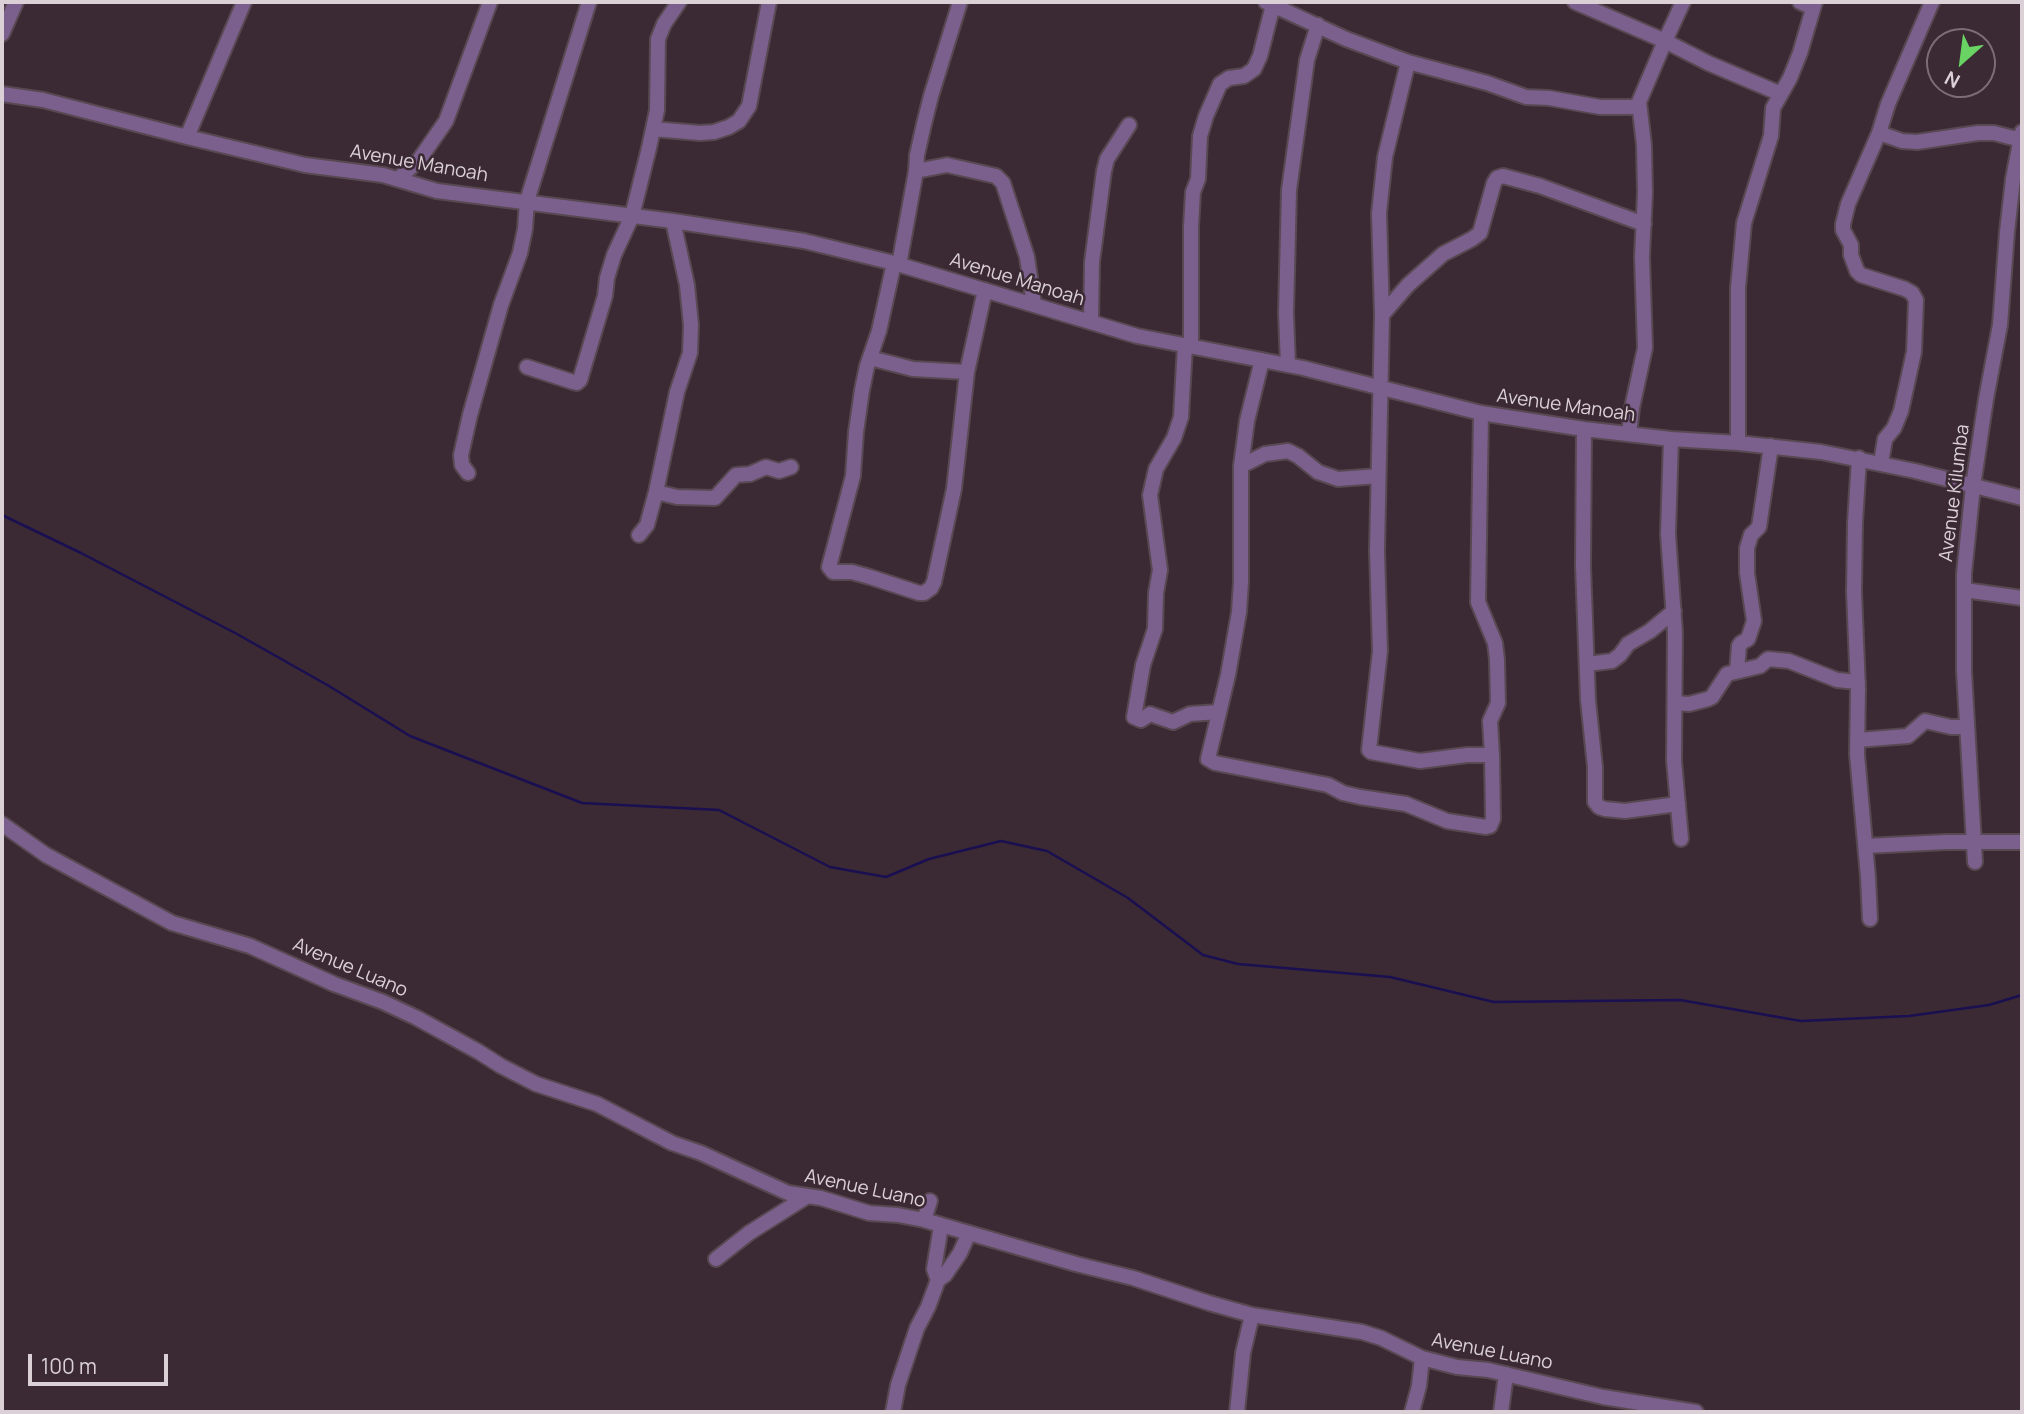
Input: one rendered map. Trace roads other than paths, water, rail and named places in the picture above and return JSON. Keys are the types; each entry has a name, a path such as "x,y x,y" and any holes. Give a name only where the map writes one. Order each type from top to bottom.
{"street":[{"path":"2,34 16,2"},
{"path":"187,137 244,2"},
{"path":"398,179 419,160 446,121 490,2"},
{"path":"468,473 462,465 461,455 470,415 500,305 520,253 527,201 589,2"},
{"path":"527,367 579,382 605,296 614,255 632,216 653,129 657,110 660,31 679,2"},
{"path":"653,129 713,132 739,121 749,106 769,2"},
{"path":"960,2 931,96 897,264 880,331 870,358 858,413 853,476 830,569 833,572 852,572 919,593 928,592 934,582 954,489 967,372 985,290"},
{"path":"1575,2 1665,41 1707,63 1781,93"},
{"path":"1629,435 1645,348 1642,257 1644,145 1639,107 1665,41 1684,2"},
{"path":"1881,463 1885,439 1894,428 1901,411 1914,352 1916,300 1912,293 1905,289 1861,275 1851,255 1849,239 1843,230 1848,204 1932,2"},
{"path":"1219,712 1190,713 1173,722 1150,714 1140,720 1133,717 1143,665 1155,629 1160,569 1150,495 1156,469 1174,438 1181,416 1188,345 1193,192 1198,179 1200,136 1209,106 1220,84 1228,78 1244,75 1254,69 1260,56 1269,3 1346,39 1408,62 1487,83 1526,97 1600,107 1639,107"},
{"path":"1738,443 1740,249 1749,205 1770,136 1773,108 1800,53 1810,4"},
{"path":"1288,365 1286,313 1289,190 1305,74 1318,25"},
{"path":"1408,62 1383,172 1379,213 1382,315 1377,551 1380,651 1369,750 1420,761 1492,755"},
{"name":"Avenue Manoah","path":"2,94 43,100 305,165 398,179 437,191 527,201 804,241 897,264 1136,336 1288,365 1481,413 1629,435 1771,446 1859,458 2022,498"},
{"path":"1091,322 1092,262 1104,171 1107,159 1129,125"},
{"path":"1879,134 1902,141 1917,142 1978,133 2021,136"},
{"name":"Avenue Kilumba","path":"1975,862 1964,671 1967,538 1986,399 2000,325 2007,232 2021,136"},
{"path":"916,171 947,165 996,176 1003,183 1027,257 1034,305"},
{"path":"1382,315 1408,285 1443,254 1480,233 1497,178 1503,176 1540,186 1644,224"},
{"path":"639,535 647,525 656,492 677,392 691,343 687,285 673,221"},
{"path":"870,358 913,369 967,372"},
{"path":"1262,360 1247,421 1241,466 1239,612 1208,755 1211,761 1299,778 1328,785 1343,793 1406,804 1447,821 1486,827 1490,826 1493,819 1490,722 1498,703 1495,643 1478,602 1481,413"},
{"path":"1584,429 1583,566 1595,802 1605,809 1625,811 1678,804"},
{"path":"1671,439 1668,534 1674,611 1674,761 1681,839"},
{"path":"1737,671 1739,646 1748,639 1754,621 1746,548 1751,535 1759,527 1771,446"},
{"path":"1241,466 1265,454 1288,451 1318,472 1338,479 1378,477"},
{"path":"1859,458 1854,592 1858,682 1857,740 1870,919"},
{"path":"656,492 677,497 715,498 736,475 750,474 766,467 779,471 791,467"},
{"path":"1964,590 2022,598"},
{"path":"1587,664 1612,661 1628,643 1650,631 1674,611"},
{"path":"1675,703 1689,704 1708,699 1727,674 1760,666 1768,659 1780,659 1837,680 1858,682"},
{"path":"1857,740 1908,736 1925,721 1951,727 1967,727"},
{"name":"Avenue Luano","path":"4,828 46,855 172,923 250,946 326,981 383,1002 536,1084 597,1104 672,1143 701,1153 780,1189 869,1213 924,1220 1133,1278 1252,1315 1362,1332 1381,1338 1422,1359 1506,1374 1642,1408 1696,1412"},
{"path":"1866,846 2022,842"},
{"path":"716,1259 742,1237 806,1197"},
{"path":"924,1220 930,1201"},
{"path":"938,1280 934,1269 941,1226"},
{"path":"893,1412 911,1344 938,1280 945,1275 960,1253 969,1233"},
{"path":"1237,1412 1243,1353 1252,1315"},
{"path":"1412,1412 1418,1392 1422,1359"},
{"path":"1501,1412 1506,1374"}],"waterway":[{"path":"2,515 237,634 410,736 582,803 719,810 830,867 886,877 929,859 1001,841 1047,851 1128,898 1203,955 1238,964 1390,977 1494,1002 1680,1000 1801,1021 1909,1016 1989,1005 2022,995"}]}
